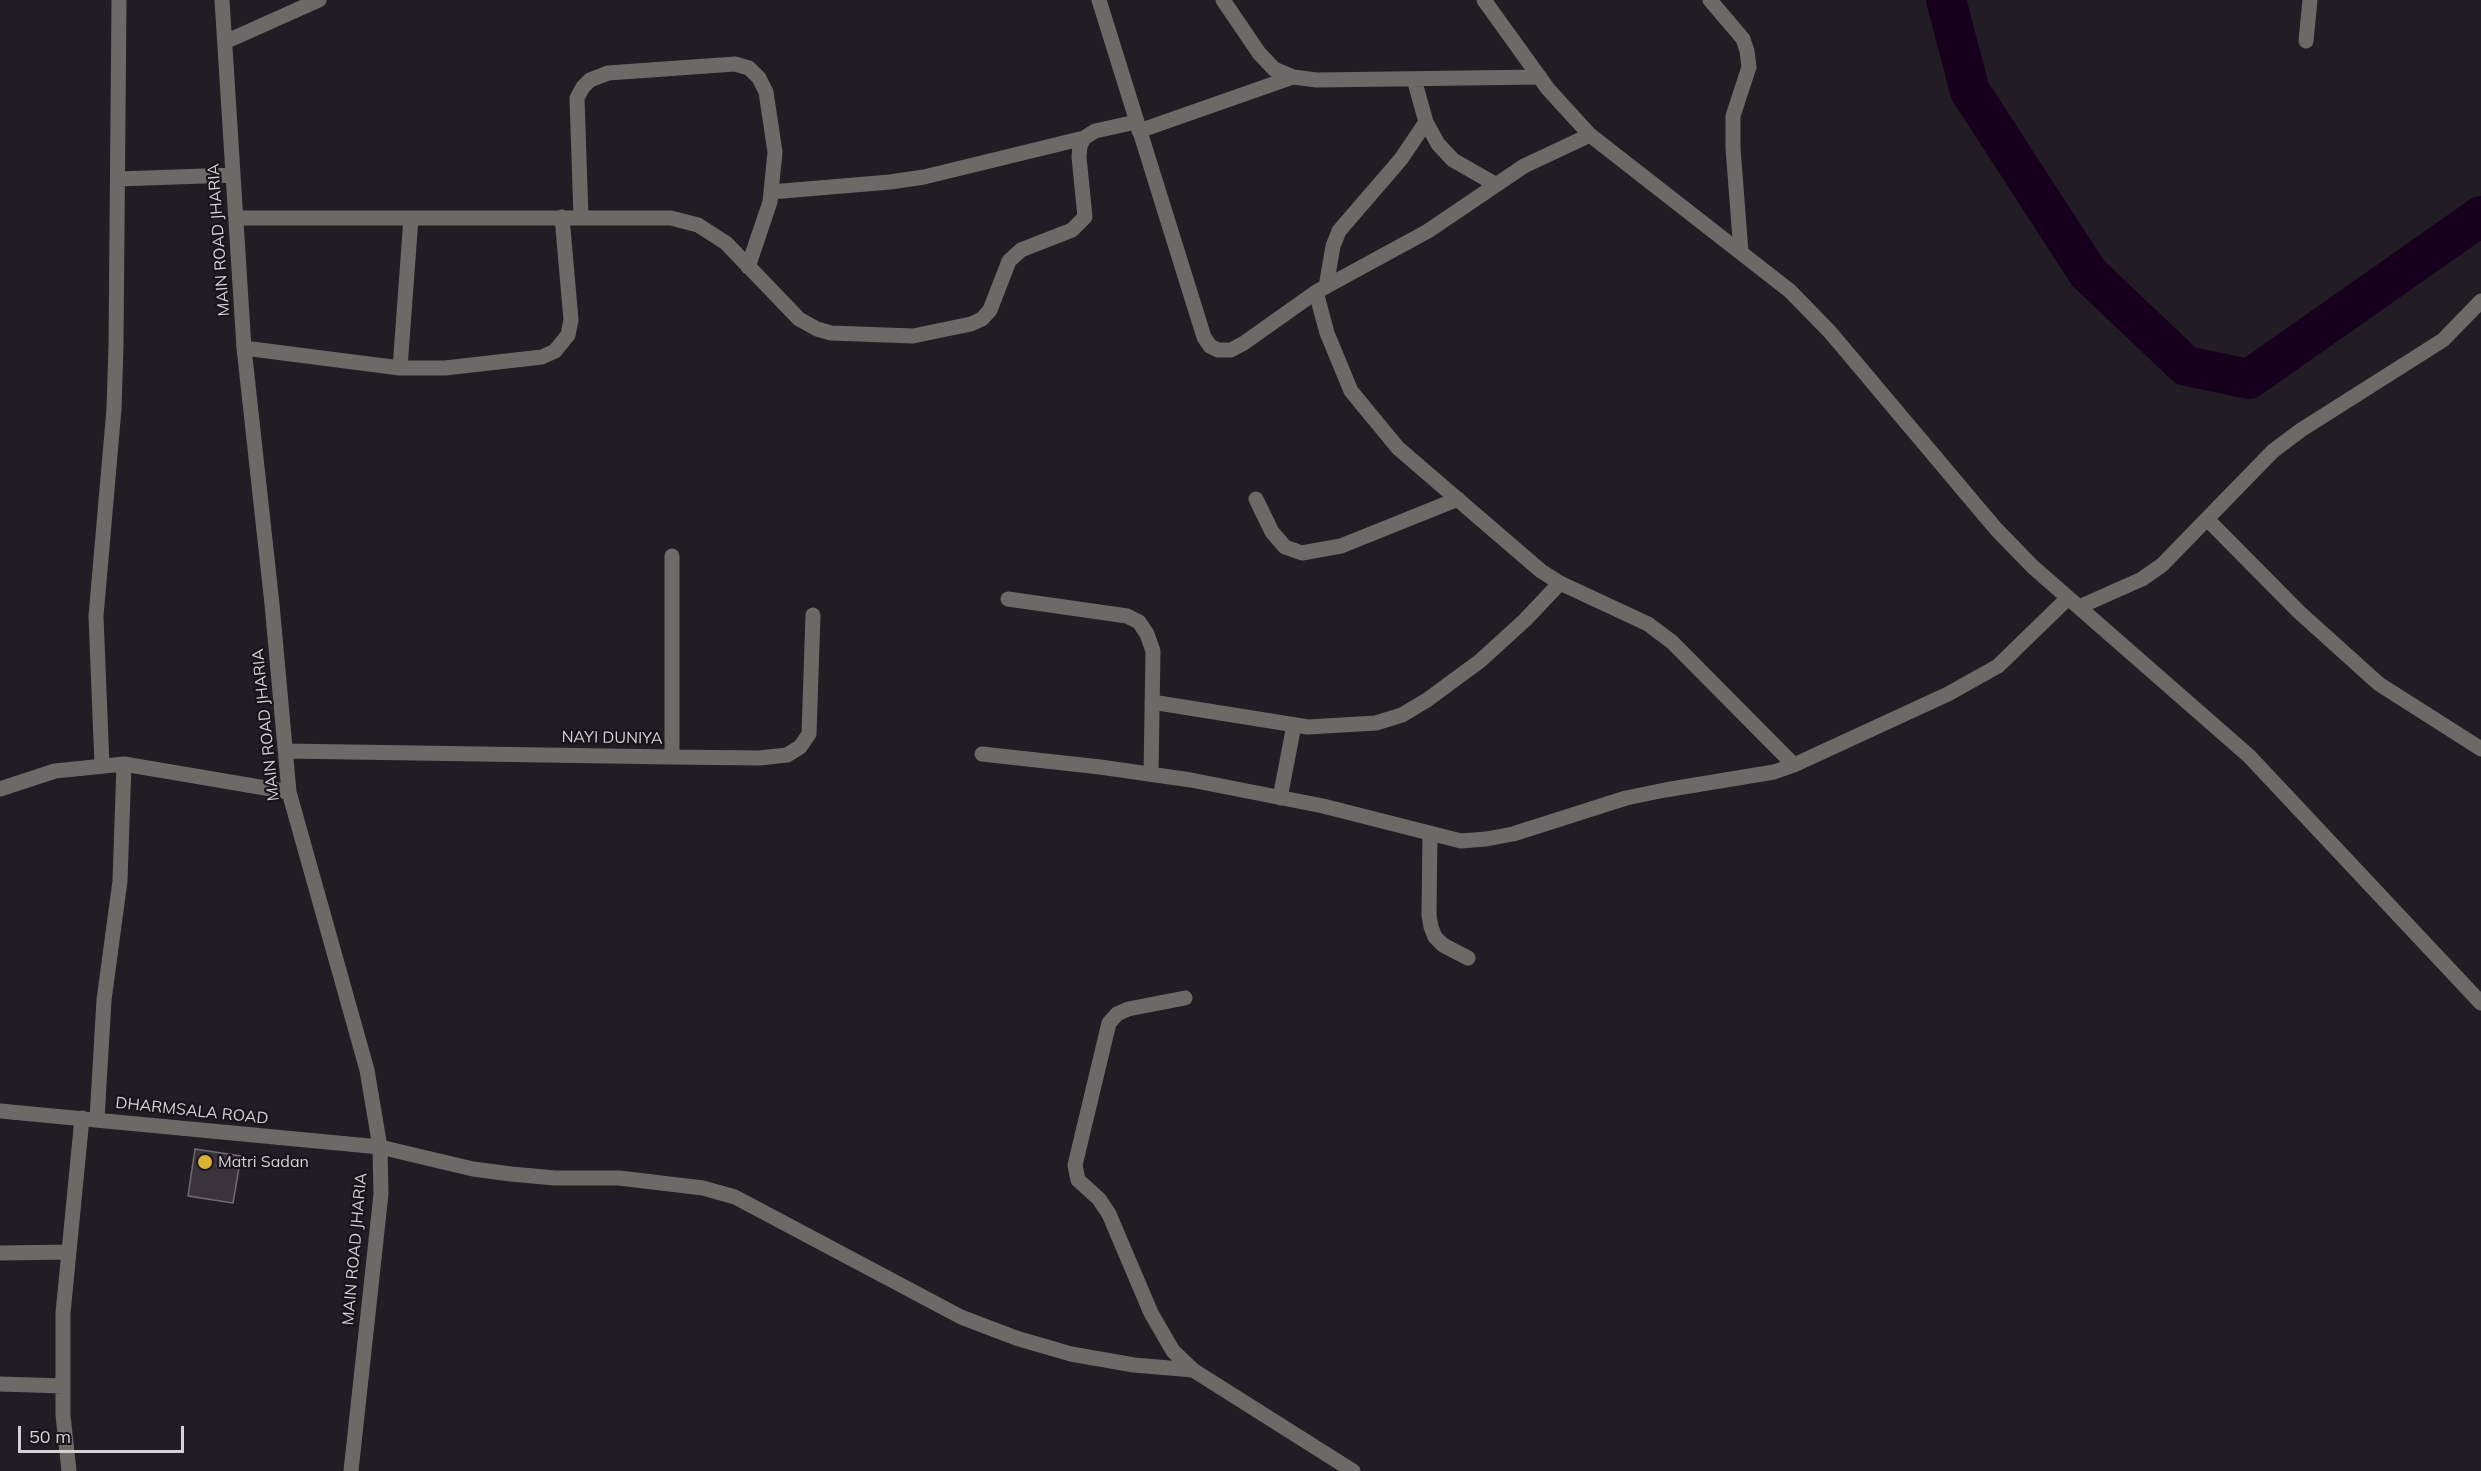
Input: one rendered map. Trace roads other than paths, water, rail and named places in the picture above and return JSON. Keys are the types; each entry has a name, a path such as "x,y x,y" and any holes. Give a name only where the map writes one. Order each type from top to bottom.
{"street":[{"path":"102,765 96,616 114,409 119,0"},
{"name":"MAIN ROAD JHARIA","path":"222,0 244,348 289,792 367,1070 380,1147 381,1194 351,1471"},
{"path":"225,42 319,0"},
{"path":"1100,0 1204,337 1210,346 1218,350 1231,350 1321,290 1428,231 1524,166 1590,135"},
{"path":"1223,0 1259,53 1274,69 1293,77 1317,80 1540,77"},
{"path":"1484,0 1540,77 1590,135 1790,291 1830,332 1996,529 2033,567 2249,756 2481,1003"},
{"path":"1710,0 1743,39 1749,67 1733,116 1732,148 1741,252"},
{"path":"2306,40 2310,0"},
{"path":"581,217 576,98 583,87 590,81 608,73 735,64 749,68 759,78 770,108 775,152 771,192 761,231 748,267"},
{"path":"771,192 924,177 1084,138 1095,131 1138,127 1293,77"},
{"path":"1414,79 1426,122 1434,138 1453,160 1495,184"},
{"path":"1426,122 1401,159 1339,231 1321,290 1327,333 1351,391 1398,448 1541,571 1560,583 1648,624 1672,642 1794,765"},
{"path":"236,218 671,218 698,225 726,243 799,319 817,329 831,333 913,336 971,324 982,319 990,310 1009,261 1021,250 1072,230 1085,217 1079,157 1080,146 1084,138"},
{"path":"118,179 233,175"},
{"path":"244,348 400,368 445,368 542,357 555,351 568,335 571,320 562,217"},
{"path":"400,368 411,218"},
{"path":"982,754 1151,774 1280,798 1461,840 1486,839 1513,834 1626,798 1774,772 1948,694 1998,666 2074,603 2142,579 2162,565 2283,444 2301,430 2443,340 2481,301"},
{"path":"1256,499 1272,532 1285,547 1302,553 1341,546 1458,499"},
{"path":"2207,519 2299,612 2379,684 2481,749"},
{"path":"672,556 672,757"},
{"path":"1152,702 1294,725 1338,726 1376,723 1402,715 1427,700 1480,661 1525,620 1560,583"},
{"path":"1008,599 1127,616 1139,622 1147,634 1153,651 1151,774"},
{"name":"NAYI DUNIYA","path":"286,752 759,758 787,755 800,747 809,734 813,615"},
{"path":"1280,798 1294,725"},
{"path":"69,1471 63,1415 63,1313 69,1252 120,881 124,764"},
{"path":"0,789 55,771 124,764 289,792"},
{"path":"1430,833 1429,915 1431,927 1443,945 1468,958"},
{"path":"1185,998 1128,1009 1117,1014 1109,1023 1075,1165 1078,1180 1098,1199 1109,1214 1161,1333 1173,1350 1193,1370 1353,1471"},
{"name":"DHARMSALA ROAD","path":"0,1111 380,1147 473,1169 555,1178 619,1178 704,1188 735,1197 961,1317 1016,1338 1071,1354 1134,1365 1193,1370"},
{"path":"0,1253 69,1252"},
{"path":"0,1384 63,1386"}],"waterway":[{"path":"1946,0 1970,91 2088,273 2186,366 2249,379 2481,216"}],"place":[{"name":"Matri Sadan","path":"205,1162"}]}
